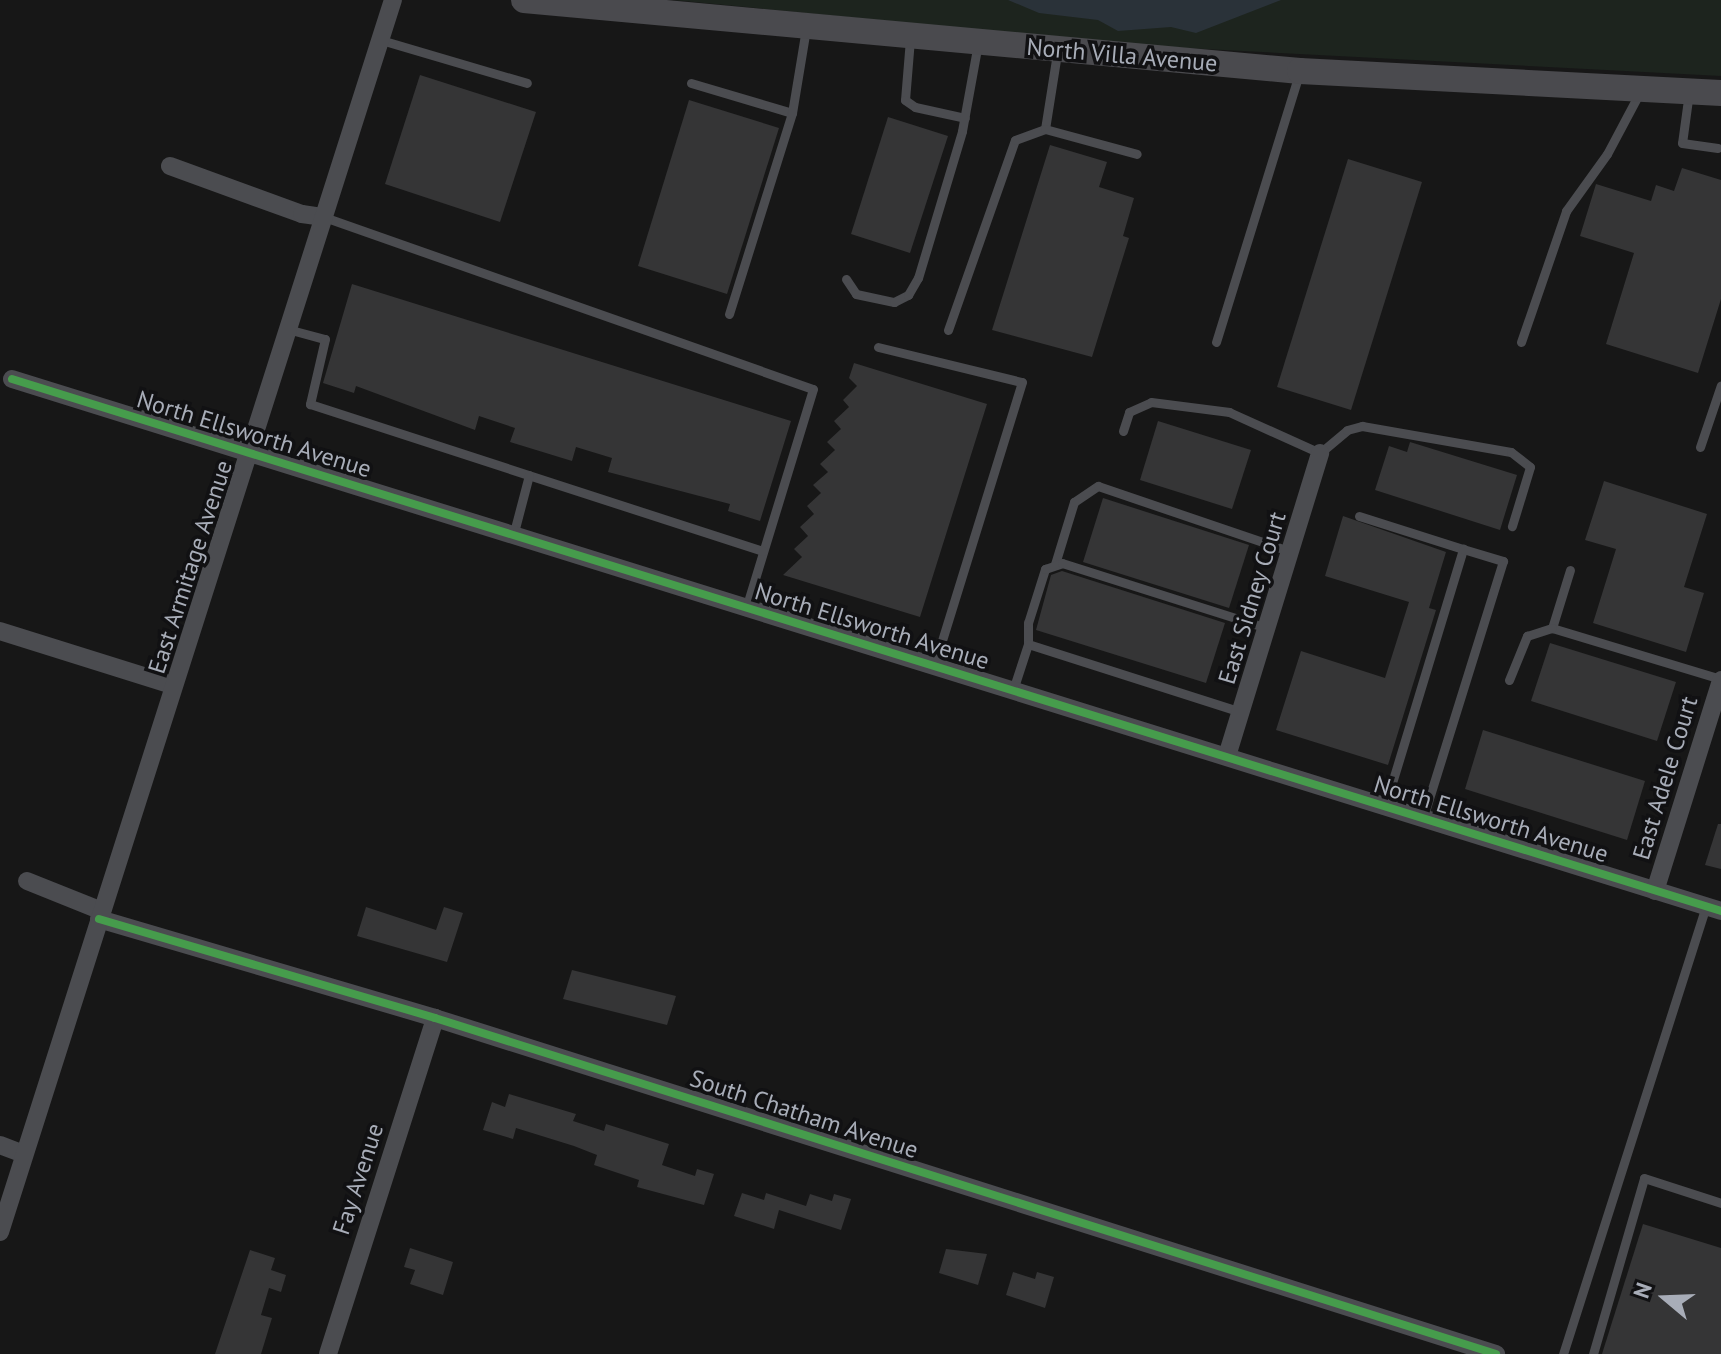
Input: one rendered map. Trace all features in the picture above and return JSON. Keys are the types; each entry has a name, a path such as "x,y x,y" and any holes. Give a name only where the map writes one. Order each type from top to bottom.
{"main road":[{"name":"North Villa Avenue","path":"524,0 1300,71 1721,93"}],"street":[{"name":"East Armitage Avenue","path":"0,1232 172,685 291,330 393,0"},
{"path":"170,166 302,214 324,217"},
{"name":"North Ellsworth Avenue","path":"12,379 229,450 249,451 1713,909"},
{"name":"East Sidney Court","path":"1227,756 1320,453"},
{"path":"0,631 172,685"},
{"name":"East Adele Court","path":"1655,891 1721,679"},
{"name":"South Chatham Avenue","path":"27,881 101,915 1496,1354"},
{"name":"Fay Avenue","path":"328,1354 435,1018"},
{"path":"0,1145 23,1154"}],"lane":[{"path":"729,314 792,113 806,28"},
{"path":"911,37 905,100 915,107 965,118"},
{"path":"381,40 527,83"},
{"path":"846,279 856,294 873,301 894,302 908,295 918,278 965,118 978,43"},
{"path":"1045,129 1058,50"},
{"path":"1216,342 1300,71"},
{"path":"691,83 792,113"},
{"path":"1521,342 1566,211 1607,154 1642,89"},
{"path":"1689,92 1682,143 1718,148"},
{"path":"948,330 1015,140 1045,129 1137,154"},
{"path":"324,217 813,389 746,608"},
{"path":"291,330 325,339 310,404 763,551"},
{"path":"878,347 1022,382 934,666"},
{"path":"1700,447 1721,385"},
{"path":"1123,431 1129,412 1151,402 1229,412 1320,453 1347,430 1362,426 1511,452 1530,467 1512,526"},
{"path":"513,536 529,475"},
{"path":"1055,564 1074,502 1098,486 1292,552"},
{"path":"1359,516 1503,561 1423,818"},
{"path":"1385,806 1463,549"},
{"path":"1013,690 1028,644 1028,623 1045,569 1055,564 1081,566 1268,628"},
{"path":"1552,628 1570,570"},
{"path":"1509,680 1527,636 1552,628 1721,679"},
{"path":"1028,644 1241,712"},
{"path":"1563,1354 1713,909"},
{"path":"1593,1354 1644,1178 1721,1203"}],"shaded area":[{"path":"673,0 1721,0 1721,76 1146,46"},
{"path":"1008,0 1281,0 1196,33 1171,27 1118,31 1098,20 1039,13"}],"building":[{"path":"420,75 536,112 500,222 385,184"},
{"path":"689,100 779,128 727,294 638,266"},
{"path":"888,117 948,136 910,253 851,234"},
{"path":"1050,145 1107,162 1099,187 1134,198 1123,236 1129,238 1092,357 992,330"},
{"path":"1348,159 1422,182 1351,410 1277,387"},
{"path":"1682,168 1721,180 1721,299 1698,373 1606,344 1634,253 1580,236 1596,184 1651,201 1656,185 1674,191"},
{"path":"352,284 791,421 760,521 728,511 730,504 608,472 612,458 576,447 572,461 510,442 515,428 479,416 475,430 356,386 354,393 323,383"},
{"path":"854,363 987,404 920,617 783,575 802,557 794,549 808,536 800,527 814,514 807,506 821,493 813,485 828,472 820,464 835,450 827,442 841,429 834,421 849,407 843,400 857,386 849,378"},
{"path":"1158,421 1251,450 1232,509 1140,480"},
{"path":"1410,442 1517,475 1500,530 1375,490 1389,446 1407,452"},
{"path":"1604,481 1707,514 1684,587 1704,593 1686,652 1593,623 1616,549 1585,540"},
{"path":"1103,498 1249,545 1229,608 1083,562"},
{"path":"1343,516 1446,552 1429,608 1436,610 1388,765 1276,730 1301,651 1385,678 1409,602 1325,576"},
{"path":"1062,571 1225,623 1206,683 1036,630 1051,575"},
{"path":"1550,643 1676,682 1657,741 1531,701"},
{"path":"1483,730 1645,781 1627,840 1465,789"},
{"path":"1718,824 1721,824 1721,869 1705,865"},
{"path":"366,907 436,930 444,907 463,913 447,962 357,936"},
{"path":"572,970 676,996 667,1025 563,999"},
{"path":"509,1094 576,1114 573,1121 604,1131 606,1124 669,1144 662,1165 695,1176 697,1169 714,1174 704,1205 637,1187 639,1180 594,1165 597,1155 574,1146 516,1128 513,1139 483,1130 492,1102 505,1107"},
{"path":"742,1193 764,1200 766,1193 806,1206 810,1194 832,1201 834,1194 851,1199 841,1230 779,1210 774,1229 734,1216"},
{"path":"1643,1224 1721,1248 1721,1354 1602,1354"},
{"path":"410,1248 453,1262 443,1295 410,1284 415,1270 404,1267"},
{"path":"946,1249 987,1254 978,1285 939,1273"},
{"path":"250,1250 275,1258 271,1270 286,1275 281,1292 269,1288 261,1315 272,1318 261,1354 215,1354"},
{"path":"1013,1272 1035,1279 1037,1272 1054,1277 1045,1308 1006,1295"}],"cycle path":[{"path":"12,379 1721,911"},
{"path":"99,919 435,1018 1496,1354"}]}
